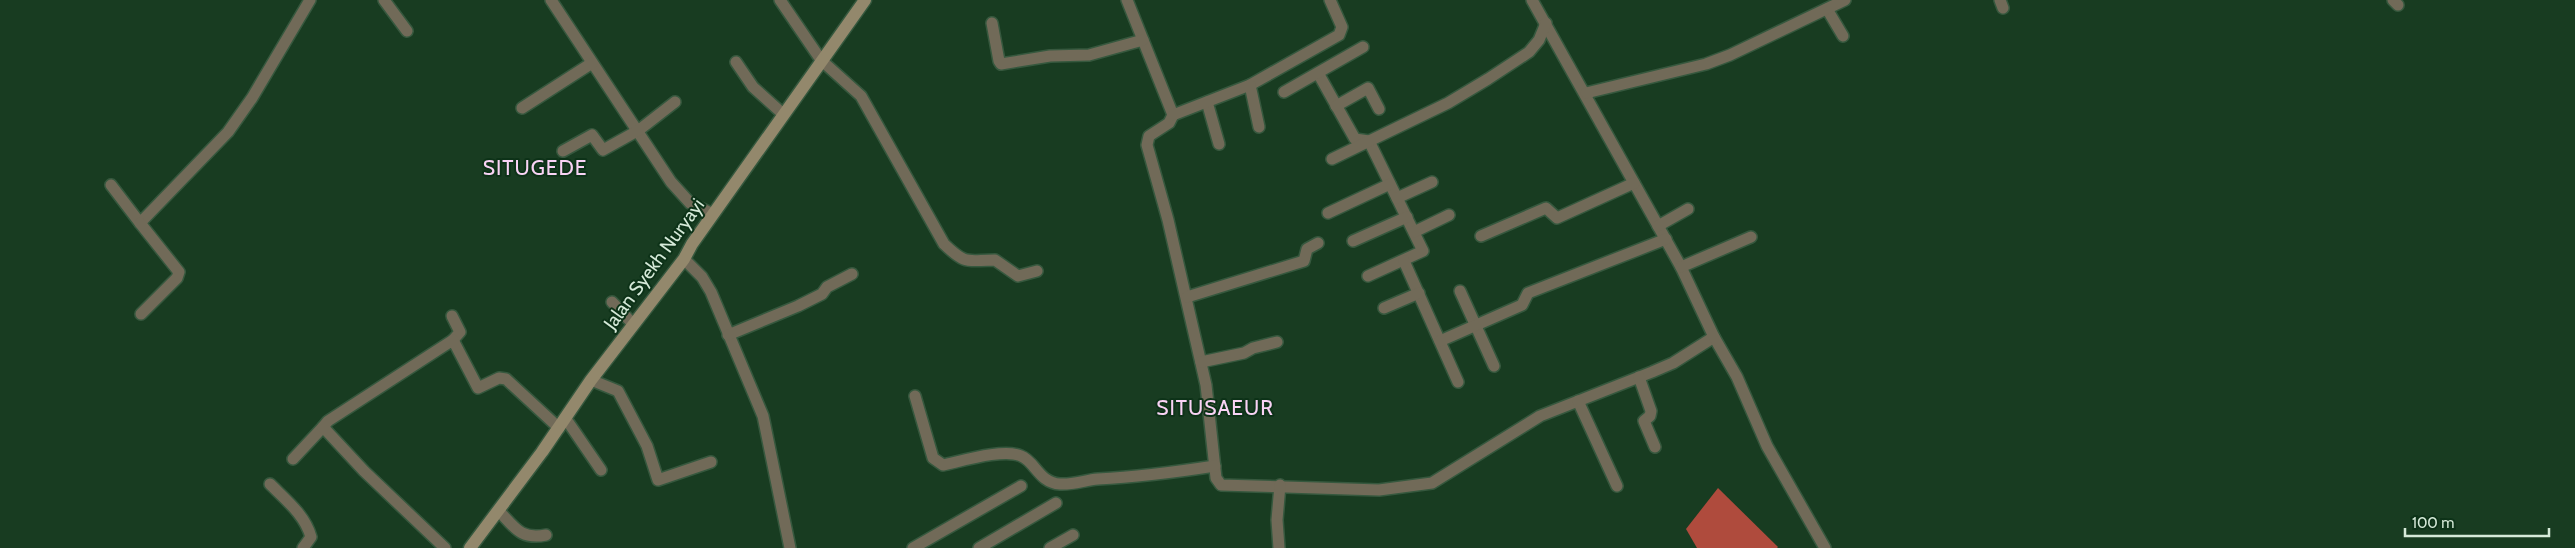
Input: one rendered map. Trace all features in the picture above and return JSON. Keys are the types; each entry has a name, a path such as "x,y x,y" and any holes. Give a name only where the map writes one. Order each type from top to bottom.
{"main road":[{"name":"Jalan Syekh Nuryayi","path":"470,548 499,512 591,380 684,259 713,214 865,0"}],"street":[{"path":"140,223 228,132 252,98 310,0"},
{"path":"384,0 407,32"},
{"path":"551,0 683,198 702,210 713,214"},
{"path":"780,0 821,60 861,96 944,244 959,258 971,262 995,260 1018,276 1037,271"},
{"path":"1127,0 1173,115"},
{"path":"1330,0 1342,27 1339,35 1250,85 1173,115 1169,123 1154,132 1147,140 1187,297 1201,362 1210,407 1218,483 1225,486 1380,490 1432,483 1540,416 1673,363 1714,337"},
{"path":"1532,0 1586,92 1634,183 1682,267 1714,337 1737,377 1767,446 1825,548"},
{"path":"1586,92 1706,64 1730,55 1823,6 1845,0"},
{"path":"1823,6 1843,36"},
{"path":"992,23 998,58 1002,64 1050,56 1089,55 1143,40"},
{"path":"1332,159 1448,103 1488,79 1529,52 1539,40 1546,23"},
{"path":"1284,92 1363,47"},
{"path":"736,62 753,87 783,114"},
{"path":"522,108 592,63"},
{"path":"1318,73 1355,139 1369,141"},
{"path":"1250,85 1260,126"},
{"path":"1336,106 1368,88 1379,109"},
{"path":"563,151 592,135 603,150 639,130 675,102"},
{"path":"1207,102 1219,144"},
{"path":"1368,276 1423,252 1369,141"},
{"path":"1397,198 1432,182"},
{"path":"1481,236 1546,208 1557,218 1634,183"},
{"path":"1328,212 1390,184"},
{"path":"112,185 179,272 177,278 141,314"},
{"path":"1658,226 1688,209"},
{"path":"1414,232 1449,216"},
{"path":"1353,241 1407,217"},
{"path":"1682,267 1751,237"},
{"path":"1440,341 1522,305 1528,294 1666,239"},
{"path":"1187,297 1304,261 1307,249 1318,244"},
{"path":"684,259 707,284 763,416 790,548"},
{"path":"1404,260 1458,382"},
{"path":"728,335 798,306 822,294 827,287 852,274"},
{"path":"1460,291 1494,366"},
{"path":"1384,308 1419,293"},
{"path":"612,302 634,324"},
{"path":"293,459 336,414 453,340 460,332 452,316"},
{"path":"453,340 478,388 499,378 506,379 562,423 601,470"},
{"path":"1201,362 1244,353 1253,348 1277,342"},
{"path":"1639,377 1651,412 1645,423 1655,447"},
{"path":"591,380 618,391 647,446 658,480 711,462"},
{"path":"915,396 933,458 942,465 1013,454 1025,458 1034,469 1050,482 1067,485 1096,479 1145,477 1215,466"},
{"path":"1578,401 1617,486"},
{"path":"323,427 364,471 445,548"},
{"path":"270,484 300,514 309,528 311,538 302,548"},
{"path":"913,548 1021,486"},
{"path":"1279,548 1277,529 1280,486"},
{"path":"979,548 1056,503"},
{"path":"499,512 526,536 533,538 546,535"},
{"path":"1050,548 1073,535"}],"shaded area":[{"path":"1718,488 1777,548 1697,548 1686,529"}],"district":[{"name":"SITUGEDE","path":"535,167"},
{"name":"SITUSAEUR","path":"1215,407"}]}
